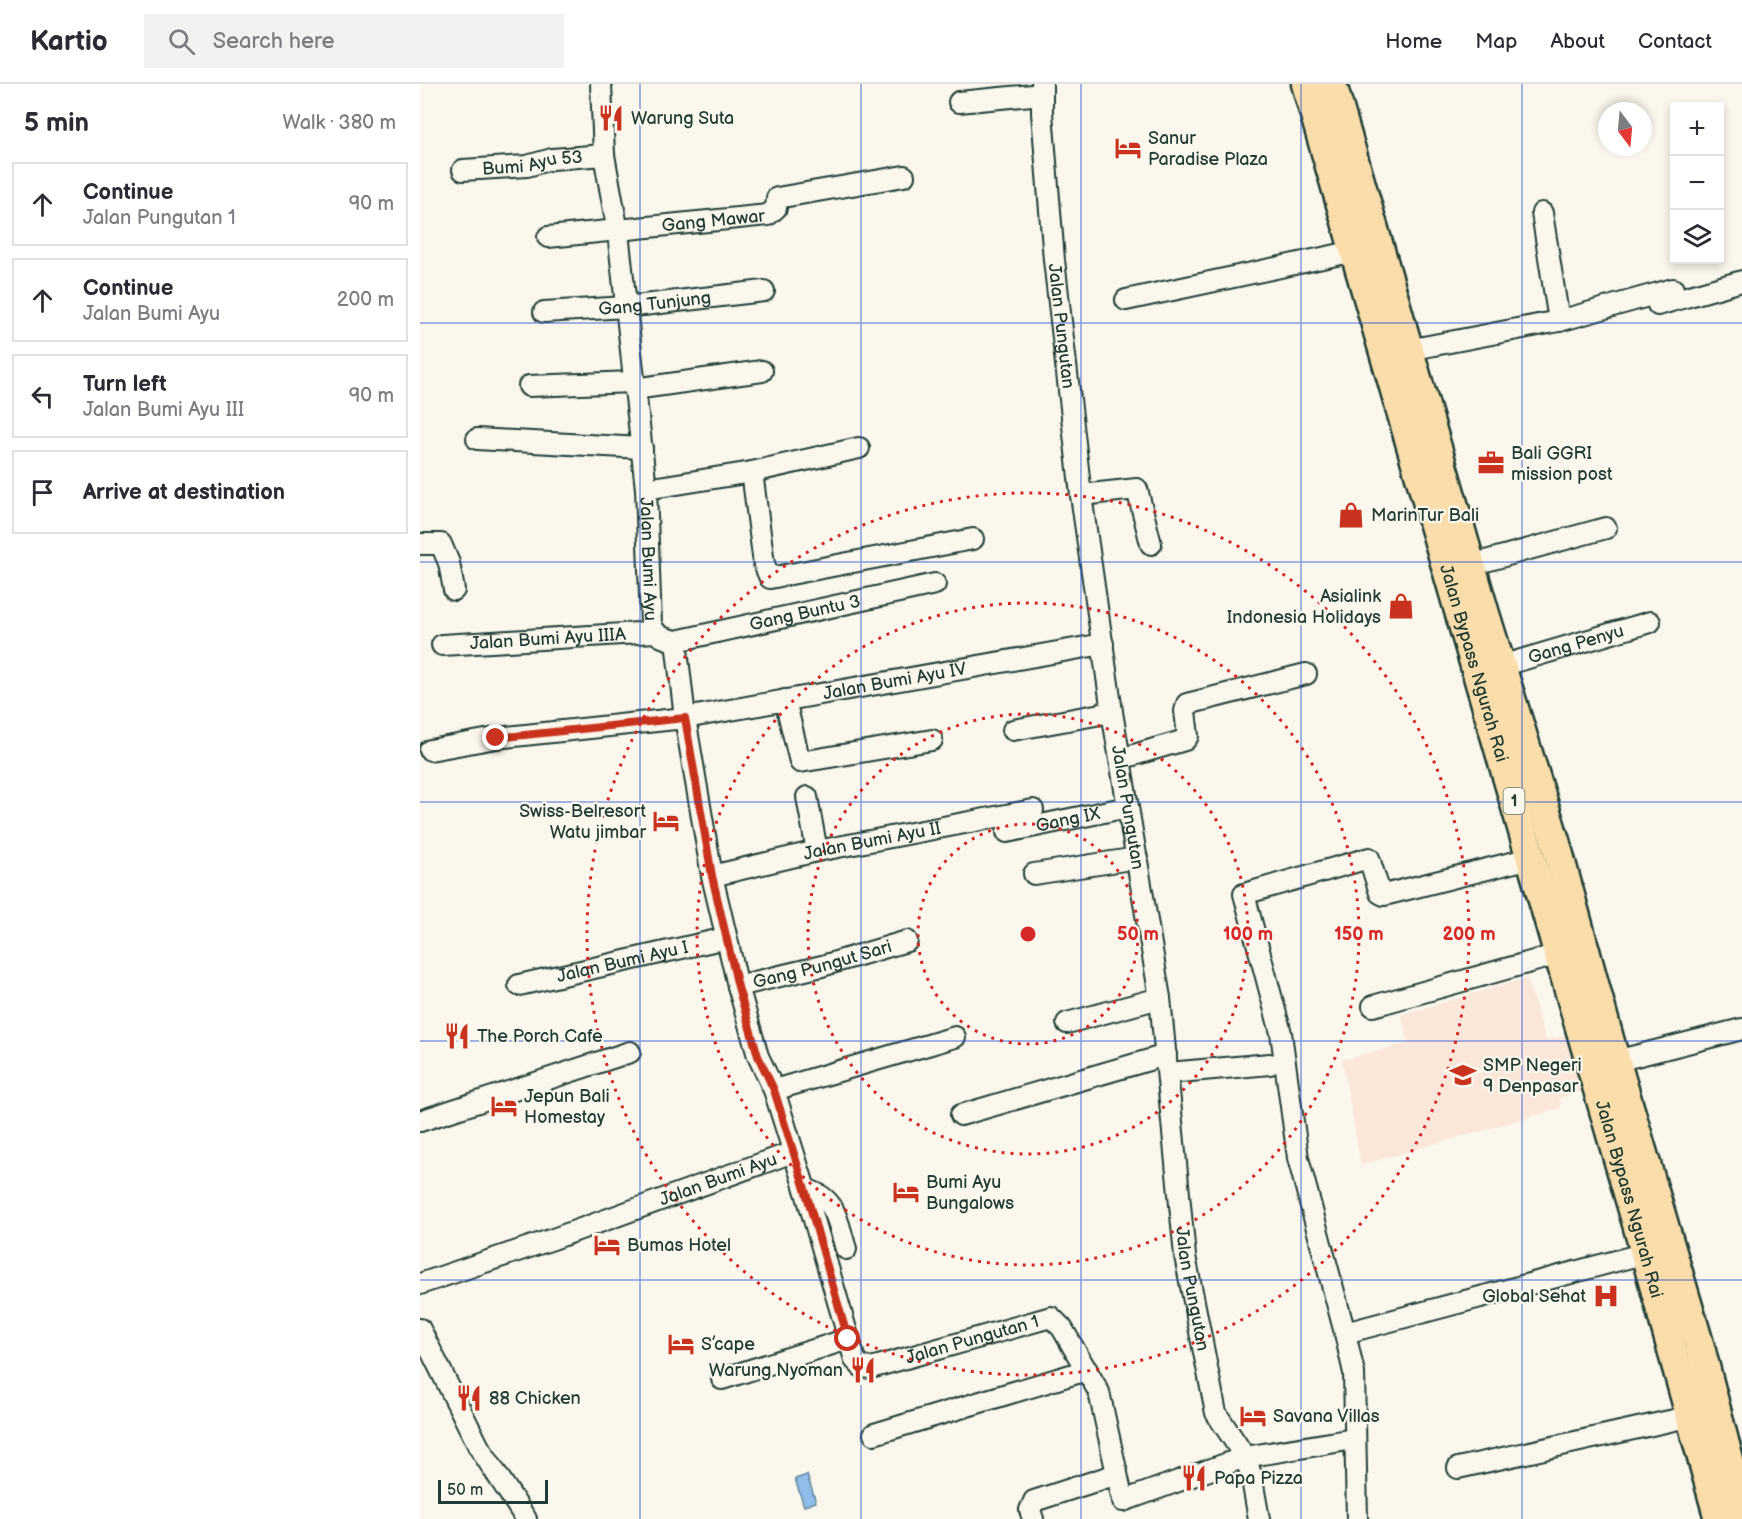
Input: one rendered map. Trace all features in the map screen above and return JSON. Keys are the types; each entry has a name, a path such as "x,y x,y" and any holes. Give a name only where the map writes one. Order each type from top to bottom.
{"highway":[{"name":"Jalan Bypass Ngurah Rai","path":"1306,84 1646,1252 1678,1319 1692,1416 1719,1519"},
{"name":"Jalan Bypass Ngurah Rai","path":"1332,84 1471,565 1556,844 1616,1061 1678,1319 1742,1511"}],"street":[{"name":"Jalan Bumi Ayu","path":"420,1284 553,1239 793,1152 774,1090 758,1056 726,938 712,876 685,718 676,641 662,638 651,624 646,489 618,232 604,155 601,84"},
{"path":"959,102 1042,89"},
{"name":"Jalan Pungutan","path":"1042,89 1054,260 1081,495 1112,712 1160,998 1179,1206 1193,1304 1216,1413 1245,1457 1251,1474 1259,1519"},
{"name":"Bumi Ayu 53","path":"463,170 527,166 559,158 604,155"},
{"name":"Gang Mawar","path":"618,232 768,215 776,208 777,198 904,176"},
{"path":"1542,213 1558,321"},
{"path":"548,237 618,232"},
{"path":"1126,300 1355,251"},
{"path":"1610,319 1742,281"},
{"path":"1408,350 1558,321 1673,289"},
{"name":"Gang Tunjung","path":"544,312 626,308 764,291"},
{"path":"529,386 633,385 762,371"},
{"path":"477,439 642,448"},
{"path":"646,489 752,472 859,448"},
{"path":"752,472 764,564 770,578 973,539"},
{"path":"1081,495 1137,489 1151,544"},
{"path":"1471,565 1606,528"},
{"path":"420,544 441,544 449,562 454,590"},
{"name":"Gang Buntu 3","path":"676,641 935,584"},
{"name":"Gang Penyu","path":"1501,666 1650,622"},
{"name":"Jalan Bumi Ayu IIIA","path":"442,645 655,632"},
{"name":"Jalan Bumi Ayu IV","path":"430,750 496,738 685,718 1103,644"},
{"path":"1120,759 1185,740 1188,736 1185,711 1187,704 1306,674"},
{"path":"785,700 800,762 932,740"},
{"path":"1013,730 1112,712"},
{"path":"807,797 817,851"},
{"name":"Gang IX","path":"1007,832 1128,807"},
{"name":"Jalan Bumi Ayu II","path":"712,876 817,851 1033,810"},
{"path":"1034,874 1137,858"},
{"path":"1357,1519 1354,1439 1356,1396 1346,1333 1298,1158 1281,1033 1244,894 1369,858 1380,893 1384,895 1531,858"},
{"name":"Jalan Bumi Ayu I","path":"519,985 726,938"},
{"name":"Gang Pungut Sari","path":"738,987 907,941"},
{"path":"1373,1006 1558,954"},
{"path":"1067,1023 1160,998"},
{"path":"1616,1061 1742,1029"},
{"path":"774,1090 955,1037"},
{"path":"420,1121 630,1052"},
{"path":"961,1115 1167,1064 1270,1064"},
{"name":"Jalan Pungutan 1","path":"793,1152 855,1360 862,1367 871,1368 1051,1317 1062,1328 1099,1392 1105,1410 1123,1510 1245,1457 1354,1439"},
{"path":"805,1189 821,1195 831,1204 846,1249"},
{"path":"1346,1333 1646,1252"},
{"path":"420,1329 479,1446 526,1519"},
{"path":"722,1379 848,1339"},
{"path":"874,1434 1087,1370"},
{"path":"1458,1468 1692,1416"},
{"path":"1033,1519 1030,1510 1034,1501 1117,1474"}],"shaded area":[{"name":"SMP Negeri 9 Denpasar","path":"1527,978 1546,1040 1568,1034 1584,1091 1559,1098 1561,1108 1361,1165 1342,1060 1409,1043 1401,1015"}],"water":[{"path":"807,1475 816,1502 804,1506 795,1479"}],"place":[{"name":"Warung Suta","path":"611,118"},
{"name":"Sanur Paradise Plaza","path":"1128,148"},
{"name":"Bali GGRI mission post","path":"1491,463"},
{"name":"MarinTur Bali","path":"1351,515"},
{"name":"Asialink Indonesia Holidays","path":"1401,606"},
{"name":"Swiss-Belresort Watu jimbar","path":"666,821"},
{"name":"The Porch Cafe","path":"457,1036"},
{"name":"SMP Negeri 9 Denpasar","path":"1463,1075"},
{"name":"Jepun Bali Homestay","path":"504,1106"},
{"name":"Bumi Ayu Bungalows","path":"906,1192"},
{"name":"Bumas Hotel","path":"607,1245"},
{"name":"Global Sehat","path":"1606,1296"},
{"name":"S’cape","path":"681,1344"},
{"name":"Warung Nyoman","path":"863,1370"},
{"name":"88 Chicken","path":"469,1398"},
{"name":"Savana Villas","path":"1253,1416"},
{"name":"Papa Pizza","path":"1194,1478"}],"route":[{"path":"496,738 685,718 712,876 738,987 758,1056 774,1090 805,1189 848,1339"}]}
